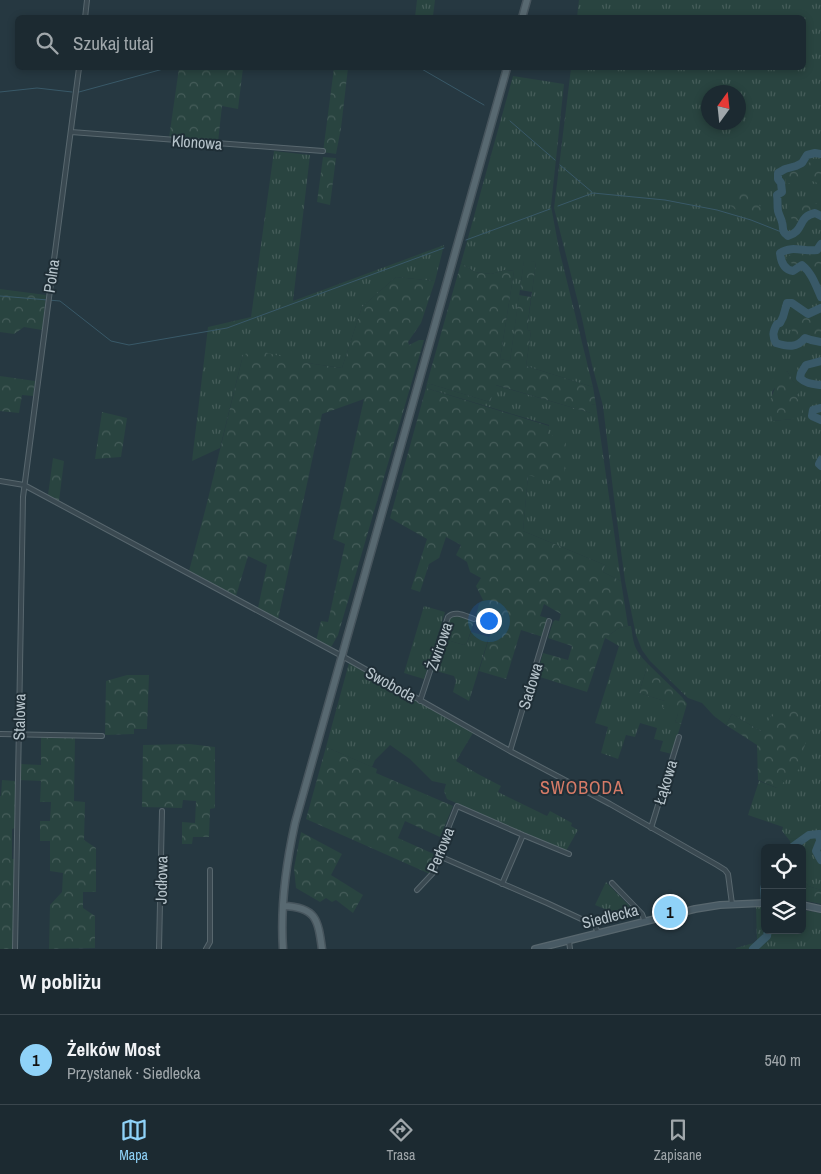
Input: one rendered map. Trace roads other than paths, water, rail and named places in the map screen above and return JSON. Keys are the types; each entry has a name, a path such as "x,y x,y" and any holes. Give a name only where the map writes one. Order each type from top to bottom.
{"main road":[{"path":"523,15 527,0"},
{"path":"283,949 282,906 287,864 295,823 507,70"},
{"name":"Siedlecka","path":"535,949 695,909 732,904 761,903"},
{"path":"282,906 293,906 313,916 318,926 322,949"},
{"path":"806,906 821,909"}],"street":[{"path":"85,15 87,0"},
{"name":"Polna","path":"24,485 78,70"},
{"name":"Klonowa","path":"71,132 323,151"},
{"name":"Swoboda","path":"0,481 24,485 342,656 510,751 610,804 725,870 728,877 732,904"},
{"name":"Stalowa","path":"15,949 24,485"},
{"name":"Żwirowa","path":"420,701 448,617 456,613 474,618"},
{"name":"Sadowa","path":"510,751 549,621"},
{"path":"0,734 102,736"},
{"name":"Łąkowa","path":"651,828 679,737"},
{"name":"Perłowa","path":"417,890 433,873 457,806 523,835"},
{"name":"Jodłowa","path":"159,949 162,811"},
{"path":"502,884 523,835 569,854"},
{"path":"439,856 592,924 598,933"},
{"path":"206,949 210,942 210,870"},
{"path":"612,883 642,914 645,922"},
{"path":"569,940 570,949"}],"waterway":[{"path":"79,92 160,70"},
{"path":"423,70 484,105"},
{"path":"0,92 37,88 72,92"},
{"path":"510,121 555,160"},
{"path":"821,154 807,155 802,163 778,173 782,192 777,195 778,211 784,231 788,236 797,231 809,215 815,213 821,216"},
{"path":"560,165 592,192"},
{"path":"558,206 593,193 665,200 717,210 751,220 784,233"},
{"path":"466,240 550,209"},
{"path":"821,244 817,250 789,249 780,253 782,262 787,269 793,271 802,265 805,268 821,297"},
{"path":"0,296 60,301 111,341 129,345 227,328 444,248"},
{"path":"821,308 808,314 792,303 787,303 783,317 780,323 777,324 774,334 776,343 784,345 792,346 799,344 805,338 821,342"},
{"path":"821,361 806,365 800,378 807,383 821,385"},
{"path":"821,408 813,410 812,416 821,420"},
{"path":"821,460 819,464 821,466"},
{"path":"797,844 809,835 819,834 820,841 816,851 821,860"},
{"path":"753,949 767,934"}],"place":[{"name":"Żelków Most","path":"670,912"}],"district":[{"name":"SWOBODA","path":"582,787"}]}
